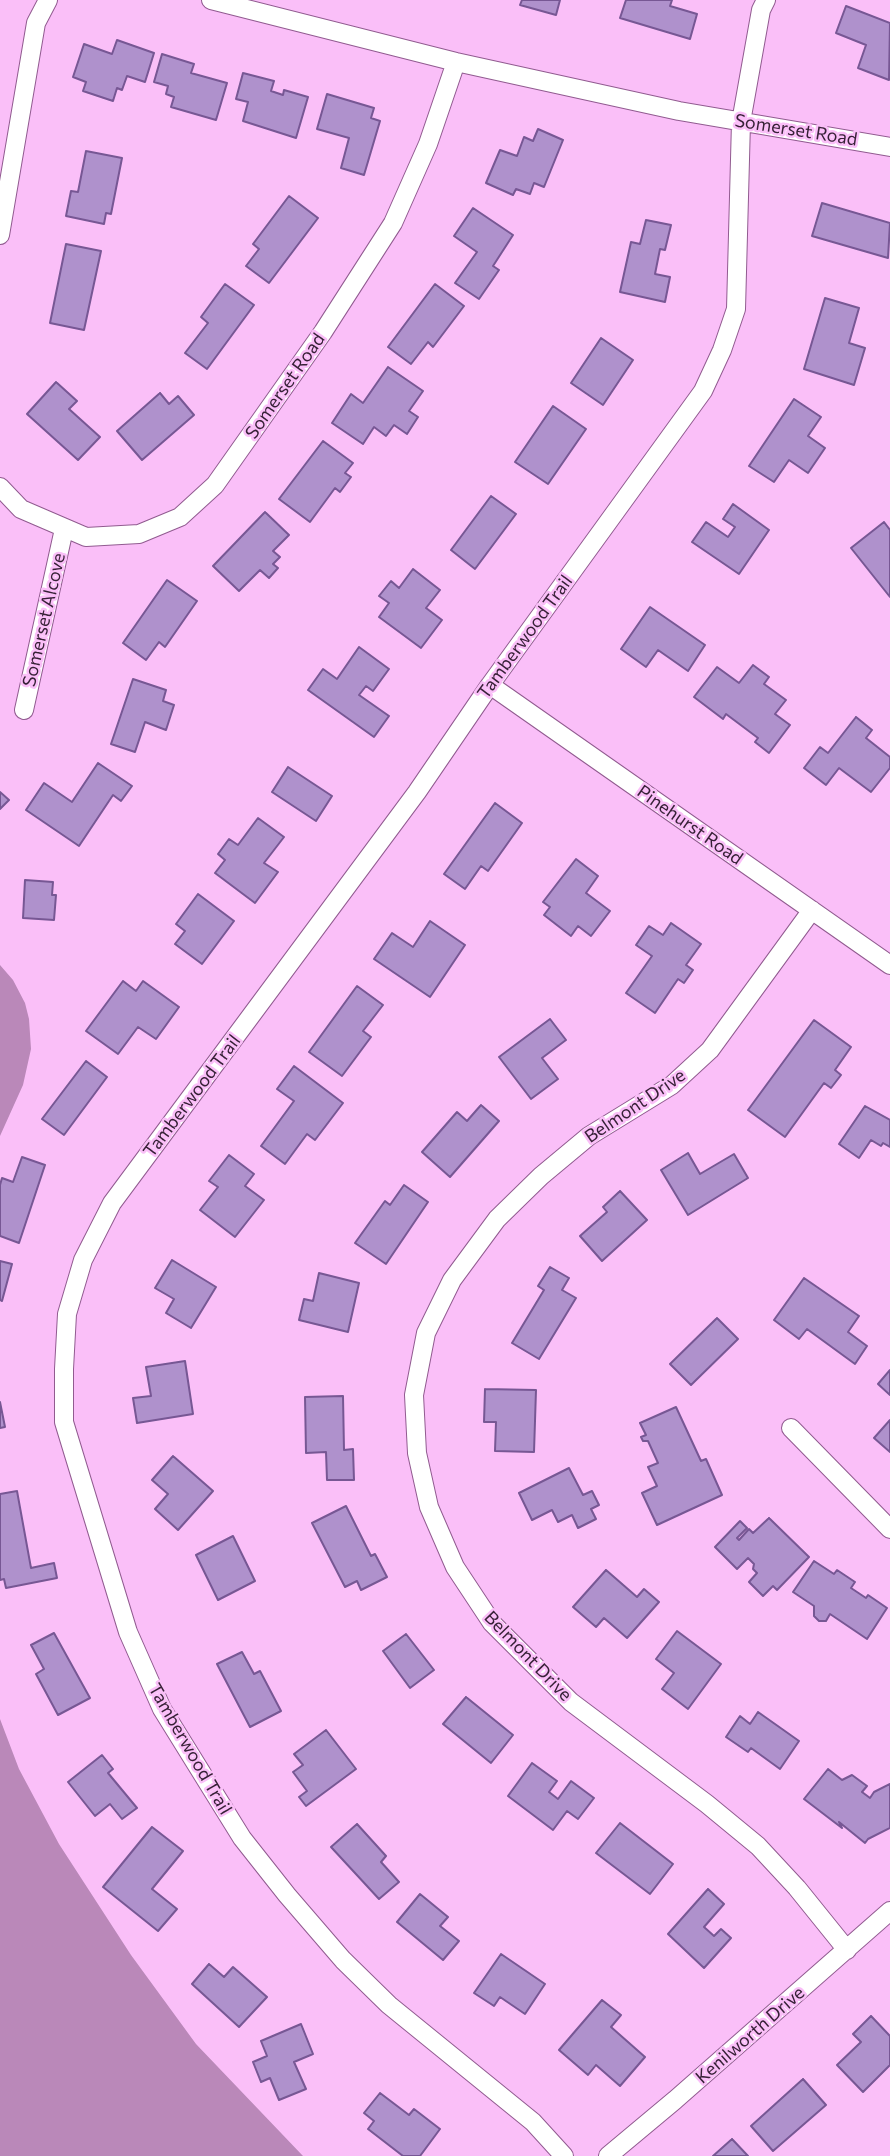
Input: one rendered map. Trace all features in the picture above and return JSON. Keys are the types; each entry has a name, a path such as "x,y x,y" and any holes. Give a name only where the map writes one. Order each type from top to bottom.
{"street":[{"path":"0,235 36,23 48,0"},
{"name":"Somerset Road","path":"211,0 456,62 679,111 890,147"},
{"name":"Tamberwood Trail","path":"564,2156 533,2122 389,2005 343,1961 242,1838 162,1709 128,1632 64,1422 67,1314 83,1260 112,1203 417,792 490,685 703,391 722,350 736,309 741,122 761,10 766,0"},
{"name":"Somerset Road","path":"0,487 21,509 86,537 139,534 180,517 215,485 323,332 393,223 428,144 456,62"},
{"name":"Somerset Alcove","path":"24,710 64,529"},
{"name":"Pinehurst Road","path":"490,685 890,965"},
{"name":"Belmont Drive","path":"812,910 710,1050 672,1085 589,1136 541,1176 497,1219 452,1280 426,1333 414,1395 417,1453 429,1507 455,1567 492,1623 570,1702 708,1804 758,1846 797,1888 847,1950"},
{"path":"791,1428 890,1529"},
{"name":"Kenilworth Drive","path":"608,2156 890,1911"}],"shaded area":[{"path":"0,965 13,980 25,1003 31,1049 23,1085 0,1136"},
{"path":"0,1719 19,1769 59,1844 131,1955 196,2044 303,2156 0,2156"}],"building":[{"path":"522,0 560,0 556,15 520,5"},
{"path":"626,0 672,0 670,6 697,14 690,39 620,18"},
{"path":"846,6 890,23 889,80 858,68 866,45 836,33"},
{"path":"117,40 154,53 145,82 127,76 122,90 117,88 113,101 83,91 86,82 73,77 84,44 112,54"},
{"path":"162,54 194,64 191,73 227,83 216,120 171,107 174,97 166,94 168,86 154,82"},
{"path":"243,73 274,81 271,91 283,95 284,90 308,97 296,138 243,121 248,102 236,99"},
{"path":"327,94 374,108 371,118 380,121 364,175 341,168 349,138 317,129"},
{"path":"538,129 563,140 544,187 534,183 530,194 516,189 513,195 486,183 500,150 517,156 524,137 533,141"},
{"path":"86,151 122,158 111,214 106,213 104,224 66,216 71,191 78,192"},
{"path":"289,196 318,218 269,283 246,266 259,249 253,244"},
{"path":"822,203 890,223 888,258 812,236"},
{"path":"473,208 513,235 493,266 499,270 479,299 455,283 477,252 454,236"},
{"path":"646,220 671,225 665,250 660,249 655,274 670,277 665,302 620,292 631,242 640,244"},
{"path":"66,244 101,251 84,330 50,323"},
{"path":"225,284 254,305 207,369 185,353 208,323 201,317"},
{"path":"435,284 464,306 433,347 428,342 411,364 388,347"},
{"path":"825,298 859,308 849,343 865,348 854,385 804,369"},
{"path":"601,338 633,360 603,405 571,383"},
{"path":"388,367 423,391 409,411 418,417 407,434 394,425 386,436 374,427 363,444 332,423 351,394 363,403"},
{"path":"56,382 77,401 69,409 100,437 78,460 27,414"},
{"path":"160,393 169,404 178,396 194,415 142,460 117,431"},
{"path":"794,399 821,417 808,436 825,448 808,473 789,460 774,482 749,466"},
{"path":"553,406 586,429 548,484 515,462"},
{"path":"323,441 353,463 345,473 351,477 340,492 335,488 310,522 279,499"},
{"path":"491,496 516,514 475,569 451,550"},
{"path":"733,504 769,530 739,574 692,542 706,522 728,537 735,527 723,519"},
{"path":"265,512 289,535 273,551 280,557 273,564 278,568 269,578 260,570 239,591 213,566"},
{"path":"884,522 890,530 890,597 851,548"},
{"path":"413,569 440,590 426,608 442,620 421,648 379,617 389,603 379,596 391,581 399,588"},
{"path":"167,580 197,601 165,647 159,642 146,660 123,643"},
{"path":"650,607 705,645 688,671 658,650 646,667 621,649"},
{"path":"359,647 389,669 373,691 366,686 359,695 389,716 374,737 308,690 323,669 337,679"},
{"path":"753,665 769,677 764,684 786,700 775,714 790,725 769,753 755,742 758,738 726,714 723,719 694,697 717,667 739,683"},
{"path":"133,679 166,690 163,701 174,705 166,730 145,722 135,752 111,744"},
{"path":"856,717 872,730 866,738 890,757 890,768 871,792 839,768 826,785 804,768 820,747 828,753"},
{"path":"98,763 132,786 121,801 113,795 79,846 26,810 44,783 72,802"},
{"path":"288,767 332,796 316,821 272,792"},
{"path":"0,792 9,800 0,809"},
{"path":"495,803 522,823 488,871 481,866 465,889 444,874"},
{"path":"258,818 284,837 264,863 278,872 255,903 215,873 225,860 218,854 229,839 238,845"},
{"path":"576,859 598,876 586,893 610,911 591,936 578,926 571,936 544,915 550,907 543,902"},
{"path":"25,880 53,882 52,895 56,895 54,920 23,918"},
{"path":"198,894 234,921 202,964 175,944 185,931 176,924"},
{"path":"430,921 465,945 430,997 374,959 392,933 413,947"},
{"path":"671,923 701,944 686,965 693,970 684,983 678,979 655,1013 626,993 652,956 636,945 649,926 663,935"},
{"path":"123,981 136,991 143,981 179,1007 156,1039 138,1027 118,1054 86,1031"},
{"path":"357,986 383,1005 363,1031 371,1037 342,1076 309,1052"},
{"path":"550,1019 566,1040 542,1058 558,1079 531,1099 499,1057"},
{"path":"814,1020 851,1047 835,1070 841,1075 831,1088 824,1083 785,1137 748,1110"},
{"path":"86,1061 107,1077 64,1135 42,1119"},
{"path":"294,1066 343,1103 315,1140 307,1134 285,1164 261,1146 294,1101 277,1089"},
{"path":"481,1105 499,1121 450,1177 422,1152 457,1112 467,1121"},
{"path":"865,1106 890,1120 890,1147 883,1143 881,1146 871,1140 859,1158 839,1144"},
{"path":"688,1153 700,1174 734,1154 748,1178 688,1215 661,1170"},
{"path":"229,1155 254,1174 245,1186 264,1200 235,1237 200,1210 218,1187 209,1181"},
{"path":"22,1157 45,1165 19,1243 0,1236 0,1185 2,1178 13,1182"},
{"path":"404,1185 428,1202 386,1264 355,1243 385,1201 390,1205"},
{"path":"620,1191 647,1220 602,1261 580,1236 607,1212 603,1207"},
{"path":"172,1260 216,1287 191,1328 166,1313 174,1299 155,1288"},
{"path":"0,1261 12,1264 2,1301 0,1300"},
{"path":"550,1267 569,1278 562,1290 576,1298 539,1359 512,1343 544,1290 538,1286"},
{"path":"319,1273 359,1283 348,1332 299,1320 304,1299 313,1301"},
{"path":"804,1278 859,1316 848,1332 867,1346 855,1364 807,1329 799,1339 774,1320"},
{"path":"717,1318 738,1339 691,1385 670,1364"},
{"path":"185,1361 193,1414 137,1423 133,1398 151,1396 146,1367"},
{"path":"890,1370 890,1395 878,1384"},
{"path":"485,1389 536,1390 534,1452 495,1451 496,1422 484,1422"},
{"path":"343,1396 344,1450 353,1449 354,1480 327,1480 326,1452 306,1453 305,1397"},
{"path":"0,1402 5,1427 0,1428"},
{"path":"676,1407 701,1461 706,1459 722,1495 657,1525 642,1493 657,1486 648,1467 658,1463 648,1441 643,1441 641,1437 646,1435 640,1423"},
{"path":"890,1420 890,1452 874,1438"},
{"path":"173,1456 213,1491 178,1530 155,1509 168,1494 152,1480"},
{"path":"569,1468 583,1495 592,1491 599,1505 591,1509 596,1519 578,1528 572,1515 558,1522 552,1510 532,1520 519,1493"},
{"path":"17,1491 31,1568 54,1563 57,1578 6,1588 4,1579 0,1580 0,1494"},
{"path":"346,1506 371,1556 375,1554 387,1577 361,1590 357,1581 345,1587 312,1523"},
{"path":"769,1518 809,1557 777,1590 773,1586 763,1596 749,1582 757,1573 753,1569 754,1564 748,1558 737,1569 715,1547 740,1521 747,1528 737,1538 739,1540 749,1529 753,1533"},
{"path":"233,1536 255,1581 218,1600 196,1555"},
{"path":"814,1561 834,1574 837,1570 855,1582 851,1588 866,1598 868,1595 887,1608 867,1639 830,1614 826,1621 819,1621 814,1616 814,1606 793,1592"},
{"path":"606,1570 637,1597 644,1589 659,1602 627,1638 604,1618 596,1627 573,1607"},
{"path":"677,1631 721,1664 688,1709 662,1689 674,1673 656,1659"},
{"path":"54,1633 90,1698 58,1715 36,1674 44,1669 31,1645"},
{"path":"406,1634 434,1670 410,1688 383,1651"},
{"path":"242,1652 254,1674 260,1671 281,1711 250,1727 217,1664"},
{"path":"466,1697 513,1735 491,1763 443,1724"},
{"path":"758,1712 799,1741 780,1769 751,1748 748,1752 726,1737 740,1716 750,1724"},
{"path":"326,1730 356,1769 306,1806 299,1797 307,1791 293,1772 303,1765 294,1754"},
{"path":"102,1755 113,1769 108,1773 137,1808 122,1819 110,1804 95,1816 68,1782"},
{"path":"532,1763 557,1781 549,1792 558,1799 571,1781 594,1798 578,1819 567,1811 553,1830 508,1796"},
{"path":"828,1769 842,1780 852,1775 867,1786 862,1792 870,1798 874,1792 890,1784 890,1828 865,1843 804,1799"},
{"path":"620,1823 673,1864 650,1894 596,1853"},
{"path":"357,1824 386,1856 381,1862 399,1882 379,1899 331,1847"},
{"path":"152,1827 183,1851 152,1889 177,1909 158,1931 103,1887"},
{"path":"708,1889 724,1904 704,1927 714,1936 721,1929 731,1938 704,1968 668,1934"},
{"path":"420,1894 448,1917 440,1926 459,1941 443,1960 397,1922"},
{"path":"501,1954 545,1984 525,2014 500,1997 494,2006 474,1993"},
{"path":"209,1964 224,1977 233,1967 267,1997 239,2027 192,1984"},
{"path":"602,2000 621,2015 611,2027 645,2057 620,2086 596,2065 588,2075 559,2050"},
{"path":"871,2016 890,2036 890,2065 863,2092 837,2065 861,2042 853,2034"},
{"path":"301,2024 313,2054 294,2062 306,2089 279,2100 270,2078 261,2082 253,2062 267,2056 261,2041"},
{"path":"803,2079 826,2105 773,2151 751,2126"},
{"path":"380,2093 409,2115 414,2109 440,2129 420,2156 403,2156 368,2129 374,2121 364,2113"},
{"path":"732,2139 748,2156 713,2156"}]}
